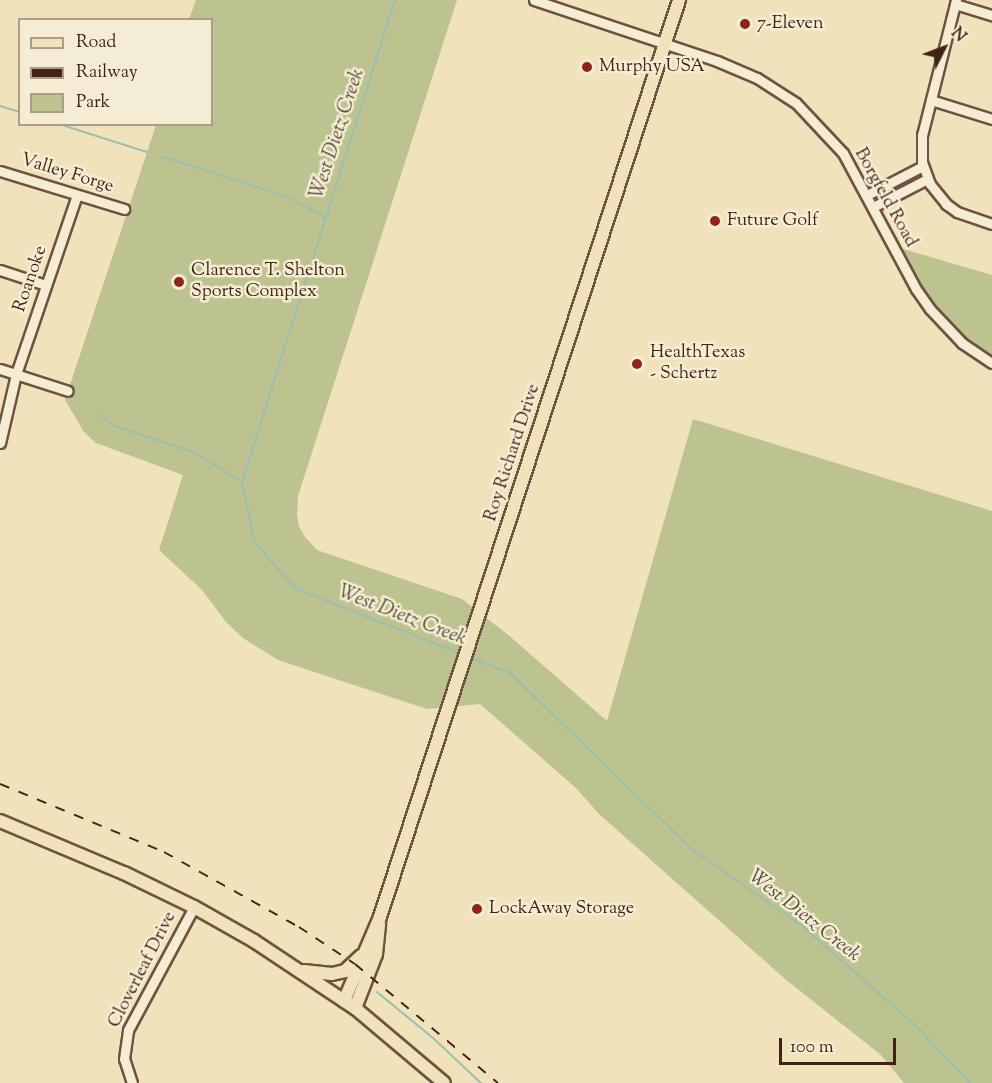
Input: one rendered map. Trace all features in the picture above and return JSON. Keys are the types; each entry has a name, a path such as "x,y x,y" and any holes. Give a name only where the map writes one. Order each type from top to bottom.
{"main road":[{"name":"Roy Richard Drive","path":"350,1005 363,953 380,917 679,0"},
{"path":"0,822 124,873 194,907 298,970 350,1005 444,1083"},
{"name":"Roy Richard Drive","path":"350,1005 376,954 380,917"},
{"path":"298,970 319,974 345,971 363,953"}],"street":[{"name":"Borgfeld Road","path":"534,0 665,42 739,69 783,93 819,125 843,153 916,289 930,309 962,343 992,363"},
{"path":"992,15 955,2 920,148 925,173 946,204 957,212 992,224"},
{"path":"931,100 992,119"},
{"name":"Valley Forge","path":"0,171 124,209"},
{"path":"867,195 925,173"},
{"path":"873,207 925,173"},
{"name":"Roanoke","path":"0,443 16,374 77,195"},
{"path":"0,270 46,285"},
{"path":"0,369 68,391"},
{"name":"Cloverleaf Drive","path":"132,1083 124,1059 128,1030 194,907"}],"green space":[{"path":"196,0 457,0 298,496 299,526 317,550 462,599 507,634 607,721 693,419 992,511 992,1083 904,1083 881,1055 785,979 599,814 577,789 480,704 427,709 278,660 243,638 227,623 202,590 159,550 183,475 96,443 84,432 65,400 156,126 213,126 213,18 189,18"},
{"path":"893,246 992,275 992,363 949,331"}],"waterway":[{"name":"West Dietz Creek","path":"395,0 242,482 255,543 296,589 462,654"},
{"path":"0,106 18,111"},
{"path":"65,126 147,152"},
{"path":"164,157 290,198 326,218"},
{"path":"101,415 112,425 193,452 242,482"},
{"name":"West Dietz Creek","path":"471,658 510,673 694,851 801,925 916,1026 970,1083"},
{"path":"377,992 433,1038 481,1083"}],"railway":[{"path":"0,784 164,852 299,927 355,964 498,1083"}],"place":[{"name":"7-Eleven","path":"745,24"},
{"name":"Murphy USA","path":"587,67"},
{"name":"Future Golf","path":"715,221"},
{"name":"Clarence T. Shelton Sports Complex","path":"179,282"},
{"name":"HealthTexas - Schertz","path":"637,364"},
{"name":"LockAway Storage","path":"477,909"}]}
